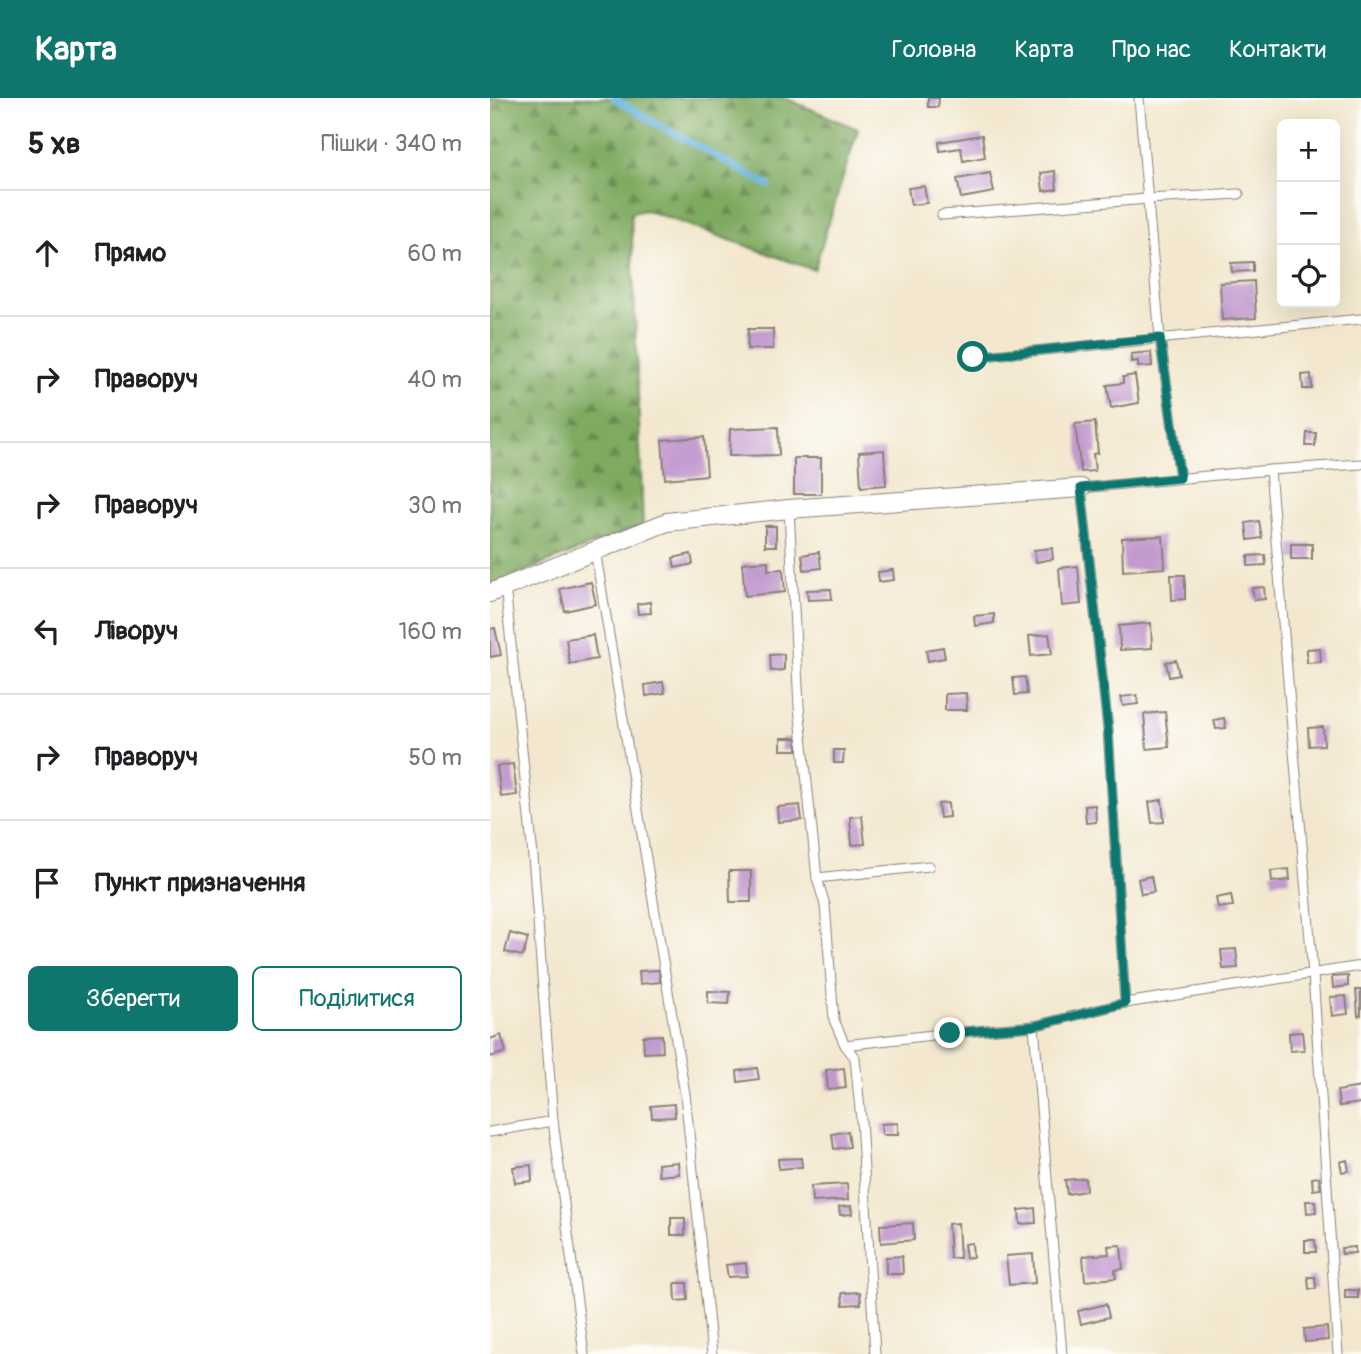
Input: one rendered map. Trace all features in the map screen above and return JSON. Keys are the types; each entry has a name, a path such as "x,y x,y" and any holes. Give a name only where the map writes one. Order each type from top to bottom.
{"street":[{"path":"498,589 667,522 789,509 1081,488"}],"lane":[{"path":"1139,98 1160,338 1180,478"},
{"path":"942,215 1239,194"},
{"path":"973,357 1361,319"},
{"path":"1125,1003 1108,729 1081,488 1361,464"},
{"path":"1270,470 1313,974 1338,1354"},
{"path":"789,509 799,707 817,878 825,905 834,1020 845,1045 855,1058 859,1095 875,1354"},
{"path":"595,550 685,1094 712,1354"},
{"path":"498,589 533,856 553,1121 584,1354"},
{"path":"817,878 929,866"},
{"path":"845,1045 1034,1026 1125,1003 1361,966"},
{"path":"1034,1026 1062,1354"},
{"path":"490,1132 553,1121"}],"green space":[{"path":"490,98 785,98 858,129 814,270 646,210 631,213 643,525 490,585"}],"building":[{"path":"928,98 939,98 938,107 928,107"},
{"path":"982,135 985,157 963,161 961,148 940,151 939,142"},
{"path":"1055,171 1057,189 1043,191 1041,173"},
{"path":"990,173 994,192 961,198 957,179"},
{"path":"924,186 927,203 911,205 908,188"},
{"path":"1253,262 1253,271 1232,272 1231,263"},
{"path":"1254,281 1256,318 1222,320 1220,283"},
{"path":"748,329 773,329 773,349 747,349"},
{"path":"1151,352 1152,366 1138,367 1138,361 1131,362 1131,354"},
{"path":"1311,374 1312,389 1303,389 1302,375"},
{"path":"1135,375 1139,403 1111,408 1107,385 1123,383 1123,377"},
{"path":"1095,422 1098,453 1093,454 1095,471 1081,472 1075,424"},
{"path":"778,427 779,455 729,456 730,429"},
{"path":"1307,433 1316,433 1315,446 1306,446"},
{"path":"704,437 707,475 665,479 662,440"},
{"path":"884,450 886,485 861,487 859,452"},
{"path":"794,458 821,458 821,494 794,494"},
{"path":"1259,521 1262,538 1248,540 1246,523"},
{"path":"765,526 776,526 776,546 765,546"},
{"path":"1163,536 1165,568 1123,571 1122,538"},
{"path":"1291,544 1312,544 1312,559 1291,559"},
{"path":"1052,548 1053,559 1036,562 1034,550"},
{"path":"819,552 821,568 804,570 802,555"},
{"path":"691,554 693,564 675,568 673,558"},
{"path":"1265,555 1266,565 1248,566 1248,556"},
{"path":"768,561 768,570 783,569 785,592 745,596 742,563"},
{"path":"1078,566 1081,604 1062,606 1059,568"},
{"path":"893,570 894,580 879,582 878,572"},
{"path":"1171,575 1185,575 1185,599 1172,600"},
{"path":"591,582 596,604 565,611 560,589"},
{"path":"1264,587 1265,599 1254,600 1252,588"},
{"path":"831,589 832,599 808,600 807,590"},
{"path":"650,602 651,613 638,614 637,604"},
{"path":"994,614 994,623 975,626 974,616"},
{"path":"1151,623 1152,648 1120,650 1119,626"},
{"path":"495,628 501,655 490,657 490,629"},
{"path":"1049,634 1052,654 1031,656 1029,636"},
{"path":"593,635 597,659 570,664 566,639"},
{"path":"943,647 945,658 928,661 926,650"},
{"path":"1320,648 1321,662 1307,663 1307,649"},
{"path":"784,654 784,670 771,671 770,655"},
{"path":"1176,660 1179,675 1169,677 1166,662"},
{"path":"1025,677 1027,694 1015,695 1013,678"},
{"path":"663,682 665,693 646,696 645,685"},
{"path":"966,693 967,710 945,710 945,694"},
{"path":"1137,695 1138,704 1123,706 1121,697"},
{"path":"1165,712 1169,747 1147,749 1144,714"},
{"path":"1224,718 1226,728 1216,729 1214,720"},
{"path":"1323,727 1324,745 1309,746 1308,728"},
{"path":"781,738 797,738 797,750 781,750"},
{"path":"834,750 844,750 843,763 834,763"},
{"path":"513,764 517,795 501,797 497,766"},
{"path":"1162,800 1164,822 1152,823 1149,802"},
{"path":"948,803 949,817 940,818 938,804"},
{"path":"800,805 802,820 778,822 777,807"},
{"path":"1095,805 1096,822 1086,823 1085,806"},
{"path":"862,816 865,844 852,845 850,817"},
{"path":"1289,869 1290,880 1272,882 1271,871"},
{"path":"729,871 751,871 751,902 730,902"},
{"path":"1151,876 1154,892 1141,894 1138,879"},
{"path":"1231,895 1233,906 1218,908 1216,898"},
{"path":"510,933 528,938 523,956 505,952"},
{"path":"1236,949 1238,968 1223,969 1221,950"},
{"path":"659,970 660,982 640,984 639,971"},
{"path":"1348,976 1348,986 1333,988 1332,977"},
{"path":"1356,990 1361,990 1361,1015 1358,1016"},
{"path":"708,991 730,992 729,1004 708,1003"},
{"path":"1346,996 1348,1014 1332,1016 1330,997"},
{"path":"1302,1032 1304,1050 1290,1051 1289,1033"},
{"path":"501,1035 506,1052 490,1057 490,1039"},
{"path":"662,1035 663,1052 644,1053 643,1036"},
{"path":"757,1068 759,1079 738,1082 737,1071"},
{"path":"844,1068 846,1088 828,1090 826,1070"},
{"path":"1361,1087 1361,1103 1339,1106 1337,1091"},
{"path":"674,1104 675,1117 652,1118 651,1106"},
{"path":"898,1123 898,1135 882,1135 881,1124"},
{"path":"848,1131 850,1147 834,1149 832,1134"},
{"path":"801,1158 802,1167 779,1169 778,1159"},
{"path":"1347,1160 1349,1171 1342,1172 1340,1162"},
{"path":"678,1162 679,1174 659,1176 658,1164"},
{"path":"531,1165 532,1181 515,1183 513,1167"},
{"path":"1319,1177 1321,1189 1313,1190 1312,1178"},
{"path":"1085,1178 1086,1191 1067,1194 1065,1180"},
{"path":"847,1184 848,1200 812,1202 811,1186"},
{"path":"1306,1201 1315,1201 1316,1212 1307,1213"},
{"path":"851,1206 852,1214 840,1215 839,1207"},
{"path":"1035,1208 1036,1223 1020,1224 1019,1210"},
{"path":"671,1218 685,1218 685,1235 671,1235"},
{"path":"913,1223 914,1240 881,1243 880,1225"},
{"path":"958,1223 960,1258 950,1258 948,1224"},
{"path":"1305,1240 1315,1240 1316,1252 1305,1252"},
{"path":"972,1243 973,1257 966,1258 964,1244"},
{"path":"1121,1245 1123,1269 1115,1270 1116,1278 1085,1281 1083,1256 1109,1254 1108,1246"},
{"path":"1355,1247 1355,1253 1342,1254 1341,1248"},
{"path":"1033,1254 1035,1283 1009,1285 1006,1256"},
{"path":"902,1256 903,1274 886,1274 886,1257"},
{"path":"746,1263 747,1276 728,1277 726,1265"},
{"path":"1308,1277 1315,1277 1316,1289 1309,1289"},
{"path":"675,1283 687,1283 688,1300 676,1301"},
{"path":"1345,1290 1358,1290 1358,1298 1345,1298"},
{"path":"860,1292 861,1304 843,1305 842,1293"},
{"path":"1106,1304 1109,1317 1081,1324 1078,1311"},
{"path":"1327,1327 1328,1340 1305,1342 1304,1329"}],"waterway":[{"path":"614,98 768,185"}],"route":[{"path":"950,1033 1034,1026 1125,1003 1108,729 1081,488 1180,478 1160,338 973,357"}]}
